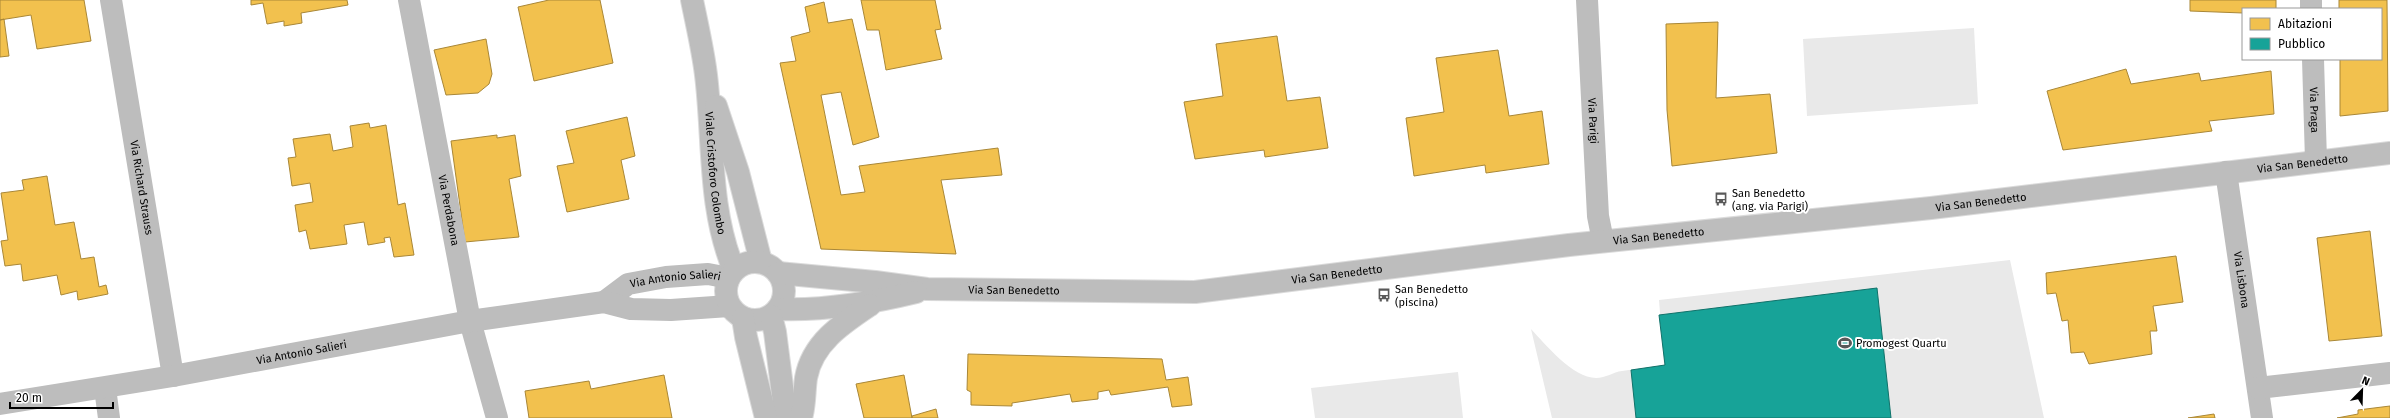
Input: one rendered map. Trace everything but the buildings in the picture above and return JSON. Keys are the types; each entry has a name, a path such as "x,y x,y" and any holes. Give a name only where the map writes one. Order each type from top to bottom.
{"main road":[{"name":"Via Richard Strauss","path":"111,0 173,376"},
{"name":"Via Perdabona","path":"409,0 470,321 497,418"},
{"name":"Viale Cristoforo Colombo","path":"692,0 706,75 715,199 731,274"},
{"name":"Via Parigi","path":"1587,0 1598,216 1603,241"},
{"name":"Via Praga","path":"2313,60 2316,161"},
{"name":"Viale Cristoforo Colombo","path":"706,75 769,268"},
{"name":"Via San Benedetto","path":"769,268 927,289 1195,292 1603,241 1931,208 2390,153"},
{"name":"Via Lisbona","path":"2226,172 2262,418"},
{"path":"766,418 746,337 736,312 726,297 731,274 742,264 769,268 784,291 783,300 775,312 775,332 786,418"},
{"name":"Via Antonio Salieri","path":"604,302 628,284 666,277 731,274"},
{"name":"Via San Benedetto","path":"775,312 807,310 874,302 927,289"},
{"name":"Via Antonio Salieri","path":"0,404 173,376 470,321 604,302 631,309 736,312"},
{"path":"800,418 806,377 813,358 824,340 842,323 874,302"},
{"path":"736,312 753,320 775,312"},
{"path":"2258,388 2390,373"},
{"path":"104,388 109,418"}],"shaded area":[{"path":"1974,28 1978,104 1807,116 1803,39"},
{"name":"Promogest Quartu","path":"2010,260 2044,418 1552,418 1531,329 1560,359 1569,366 1587,377 1600,378 1619,372 1664,365 1659,300"},
{"path":"1458,372 1463,418 1315,418 1311,388"}],"place":[{"name":"San Benedetto (ang. via Parigi)","path":"1721,199"},
{"name":"San Benedetto (piscina)","path":"1384,295"},
{"name":"Promogest Quartu","path":"1845,343"}]}
